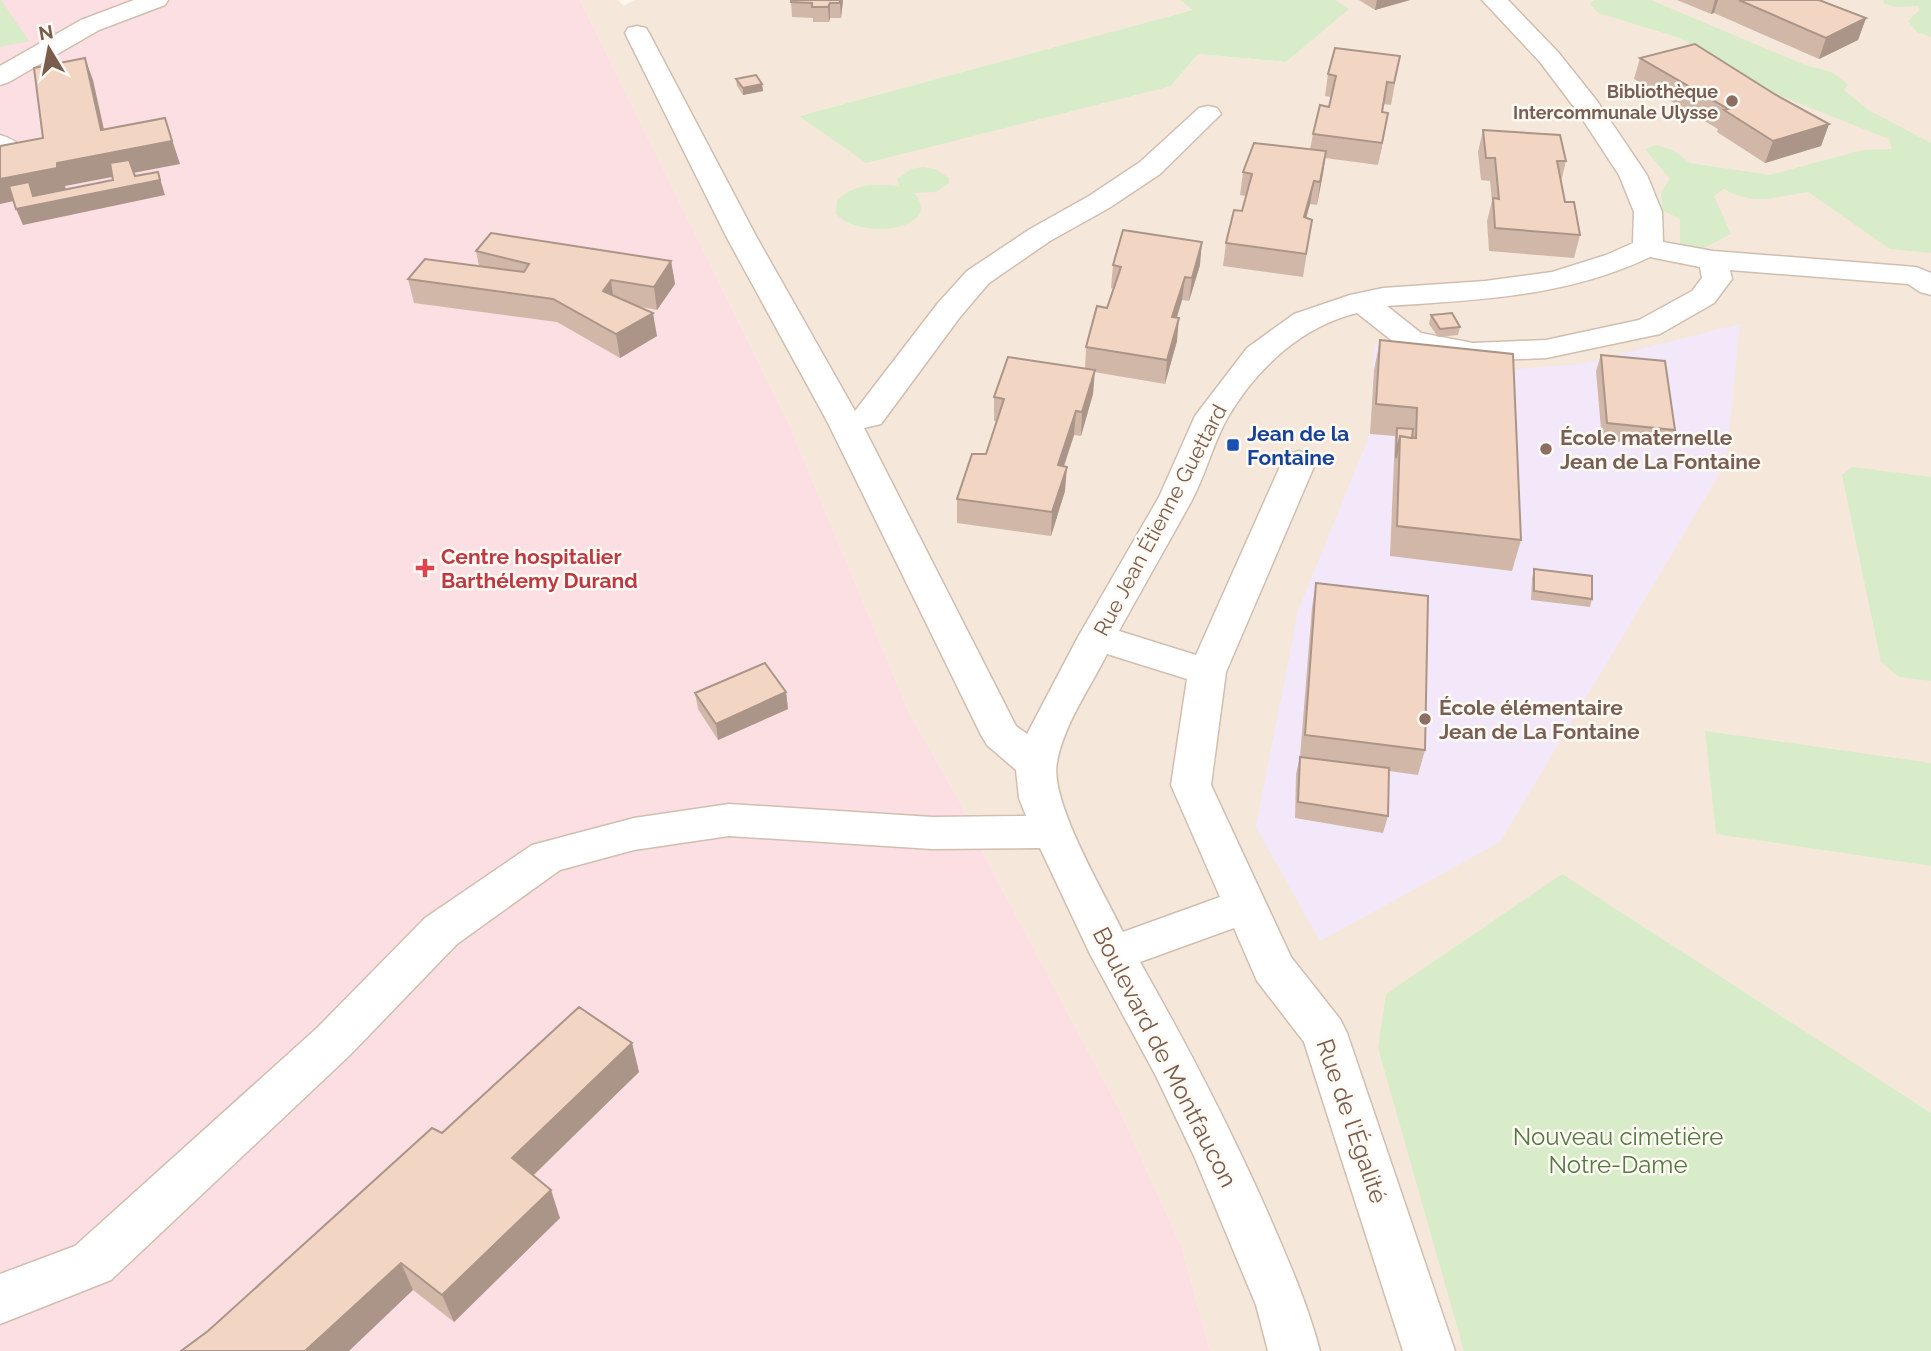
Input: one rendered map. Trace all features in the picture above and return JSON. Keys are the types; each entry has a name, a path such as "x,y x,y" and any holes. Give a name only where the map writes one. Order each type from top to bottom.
{"street":[{"path":"0,77 90,25 156,0"},
{"path":"1494,0 1549,57 1588,107 1633,175 1648,212 1648,247 1675,255 1713,260 1916,276 1931,286"},
{"path":"637,33 741,236 845,423 1002,735 1036,764"},
{"path":"845,423 869,417 949,310 978,277 1040,235 1099,202 1150,168 1208,114"},
{"path":"0,143 12,152 0,154"},
{"name":"Rue Jean Étienne Guettard","path":"1036,764 1046,734 1097,636 1176,497 1212,416 1258,355 1305,321 1361,301 1555,282 1617,264 1648,247"},
{"path":"1361,301 1412,340 1473,352 1546,349 1649,327 1703,297 1717,279 1713,260"},
{"name":"Rue de l'Égalité","path":"1299,462 1207,672 1191,785 1273,968 1324,1033 1429,1351"},
{"path":"1097,636 1207,672"},
{"name":"Boulevard de Montfaucon","path":"1036,764 1040,798 1053,832 1112,954 1173,1063 1217,1153 1282,1305 1294,1351"},
{"path":"0,1298 93,1263 334,1041 441,931 547,857 634,834 729,820 932,834 1053,832"},
{"path":"1112,954 1246,906"}],"shaded area":[{"name":"Centre hospitalier Barthélemy Durand","path":"0,0 580,0 789,424 909,712 962,806 986,859 1119,1109 1182,1248 1210,1351 0,1351"},
{"path":"580,0 618,0 624,6 634,0 1180,0 1194,10 799,116 1171,86 1198,54 1286,62 1348,9 1335,0 1931,0 1931,1351 1210,1351 1182,1248 1119,1109 986,859 962,806 909,712 789,424"},
{"path":"1740,324 1726,463 1500,842 1320,941 1256,827 1298,611 1370,434 1374,344 1437,350 1480,372 1582,364"}],"green space":[{"path":"1,0 29,41 0,47"},
{"path":"1180,0 1335,0 1349,9 1286,62 1198,54 1171,86 866,163 799,116 1193,10"},
{"path":"1594,0 1651,0 1805,65 1831,72 1848,84 1844,90 1867,109 1931,143 1931,253 1890,249 1808,192 1755,199 1724,189 1714,196 1731,234 1696,252 1680,244 1680,219 1662,210 1661,192 1670,179 1645,149 1656,145 1673,150 1690,163 1770,175 1863,150 1892,149 1889,139 1758,87 1680,38 1598,13 1590,4"},
{"path":"1884,0 1931,0 1931,37 1917,32 1908,21 1919,10 1919,6 1895,7 1883,3"},
{"path":"911,169 935,169 949,178 949,183 936,192 914,193 921,205 919,215 910,222 880,229 848,223 836,214 837,200 851,190 875,185 900,187 897,179"},
{"path":"1852,467 1931,477 1931,681 1899,677 1881,662 1842,475"},
{"path":"1705,731 1931,763 1931,866 1716,834"},
{"name":"Nouveau cimetière Notre-Dame","path":"1562,874 1931,1113 1931,1351 1464,1351 1378,1048 1386,994"}],"building":[{"path":"791,0 840,0 840,3 830,3 828,7 812,7 812,3"},
{"path":"1739,0 1819,0 1866,18 1826,38"},
{"path":"1695,44 1776,95 1829,124 1773,141 1724,110 1728,109 1640,58"},
{"path":"1335,48 1400,56 1394,83 1387,82 1382,112 1388,113 1382,143 1313,134 1320,105 1329,107 1336,76 1328,74"},
{"path":"85,58 101,130 165,118 172,141 57,163 57,168 0,179 0,146 43,138 34,68"},
{"path":"756,75 762,84 743,88 736,79"},
{"path":"1483,130 1560,135 1566,161 1557,161 1565,202 1574,202 1580,235 1495,228 1493,198 1499,199 1495,158 1486,158"},
{"path":"1254,143 1326,151 1320,182 1314,181 1304,217 1312,220 1306,254 1226,243 1234,210 1242,211 1252,174 1243,172"},
{"path":"129,160 135,176 158,172 160,180 16,209 9,186 29,182 33,196 113,180 110,163"},
{"path":"1123,230 1202,242 1192,278 1185,277 1172,317 1179,318 1167,360 1086,347 1097,306 1107,308 1121,267 1113,265"},
{"path":"491,233 671,261 654,287 611,280 603,291 653,313 616,334 553,299 408,279 425,259 524,272 529,264 476,251"},
{"path":"1452,313 1460,327 1440,329 1431,315"},
{"path":"1380,340 1513,354 1521,540 1397,526 1400,436 1416,438 1417,408 1376,404"},
{"path":"1601,355 1665,361 1675,430 1607,423"},
{"path":"1008,357 1095,370 1082,412 1076,411 1058,465 1067,467 1052,512 957,499 972,454 986,454 1004,399 994,397"},
{"path":"1397,428 1413,429 1412,438 1400,436 1396,458"},
{"path":"1534,569 1592,576 1592,599 1534,591"},
{"path":"1316,583 1428,596 1425,750 1305,735"},
{"path":"765,663 786,692 716,724 695,693"},
{"path":"1300,757 1389,768 1388,816 1298,802"},
{"path":"579,1007 632,1043 512,1158 551,1190 442,1295 401,1263 305,1351 181,1351 208,1331 432,1128 442,1133"}],"place":[{"name":"Bibliothèque Intercommunale Ulysse","path":"1732,101"},
{"name":"Jean de la Fontaine","path":"1233,445"},
{"name":"École maternelle Jean de La Fontaine","path":"1546,449"},
{"name":"Centre hospitalier Barthélemy Durand","path":"425,568"},
{"name":"École élémentaire Jean de La Fontaine","path":"1425,719"}]}
